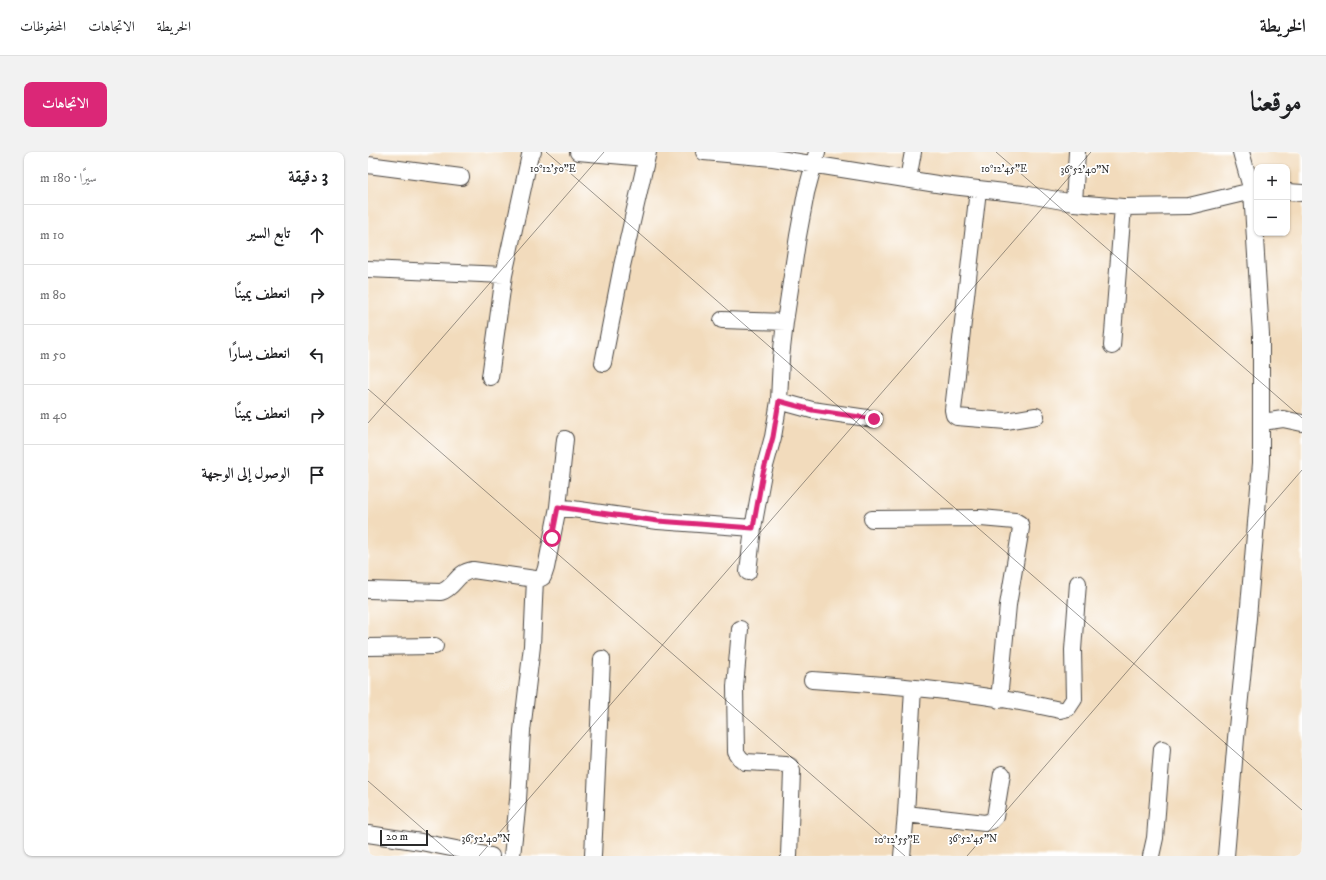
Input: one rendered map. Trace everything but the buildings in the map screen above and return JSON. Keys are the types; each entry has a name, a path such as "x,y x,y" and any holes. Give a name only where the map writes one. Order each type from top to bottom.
{"street":[{"path":"490,377 504,274 530,155 533,152"},
{"path":"578,152 647,155 622,266 603,363"},
{"path":"704,152 773,158 815,158 908,180 1123,207 1189,206 1254,191 1240,152"},
{"path":"908,180 914,152"},
{"path":"1074,202 1077,152"},
{"path":"748,572 753,528 763,473 773,437 779,401 781,358 785,322 806,193 815,158"},
{"path":"368,165 461,177"},
{"path":"978,190 953,410 954,415 958,417 1006,421 1036,416"},
{"path":"1290,192 1302,193"},
{"path":"1226,856 1261,463 1261,336 1254,200"},
{"path":"1112,346 1123,207"},
{"path":"368,269 504,274"},
{"path":"722,320 785,322"},
{"path":"779,401 812,410 874,419"},
{"path":"1262,422 1283,419 1302,423"},
{"path":"368,590 441,592 447,590 465,571 473,570 535,579 543,577 558,507 565,439"},
{"path":"558,507 658,521 753,528"},
{"path":"872,519 981,518 1015,521 1020,524 1021,528 1008,605 999,700"},
{"path":"512,856 518,800 522,731 532,646 535,579"},
{"path":"812,680 913,688 1060,710 1068,708 1074,700 1073,650 1078,583"},
{"path":"740,628 735,687 736,752 745,762 786,764 790,766 792,771 789,856"},
{"path":"368,647 436,646"},
{"path":"593,856 602,659"},
{"path":"902,856 906,814 913,688"},
{"path":"1152,856 1162,749"},
{"path":"906,814 986,823 991,821 995,817 1002,774"},
{"path":"368,834 423,849 491,856"}],"route":[{"path":"552,538 558,507 658,521 753,528 763,473 773,437 779,401 812,410 874,419"}]}
